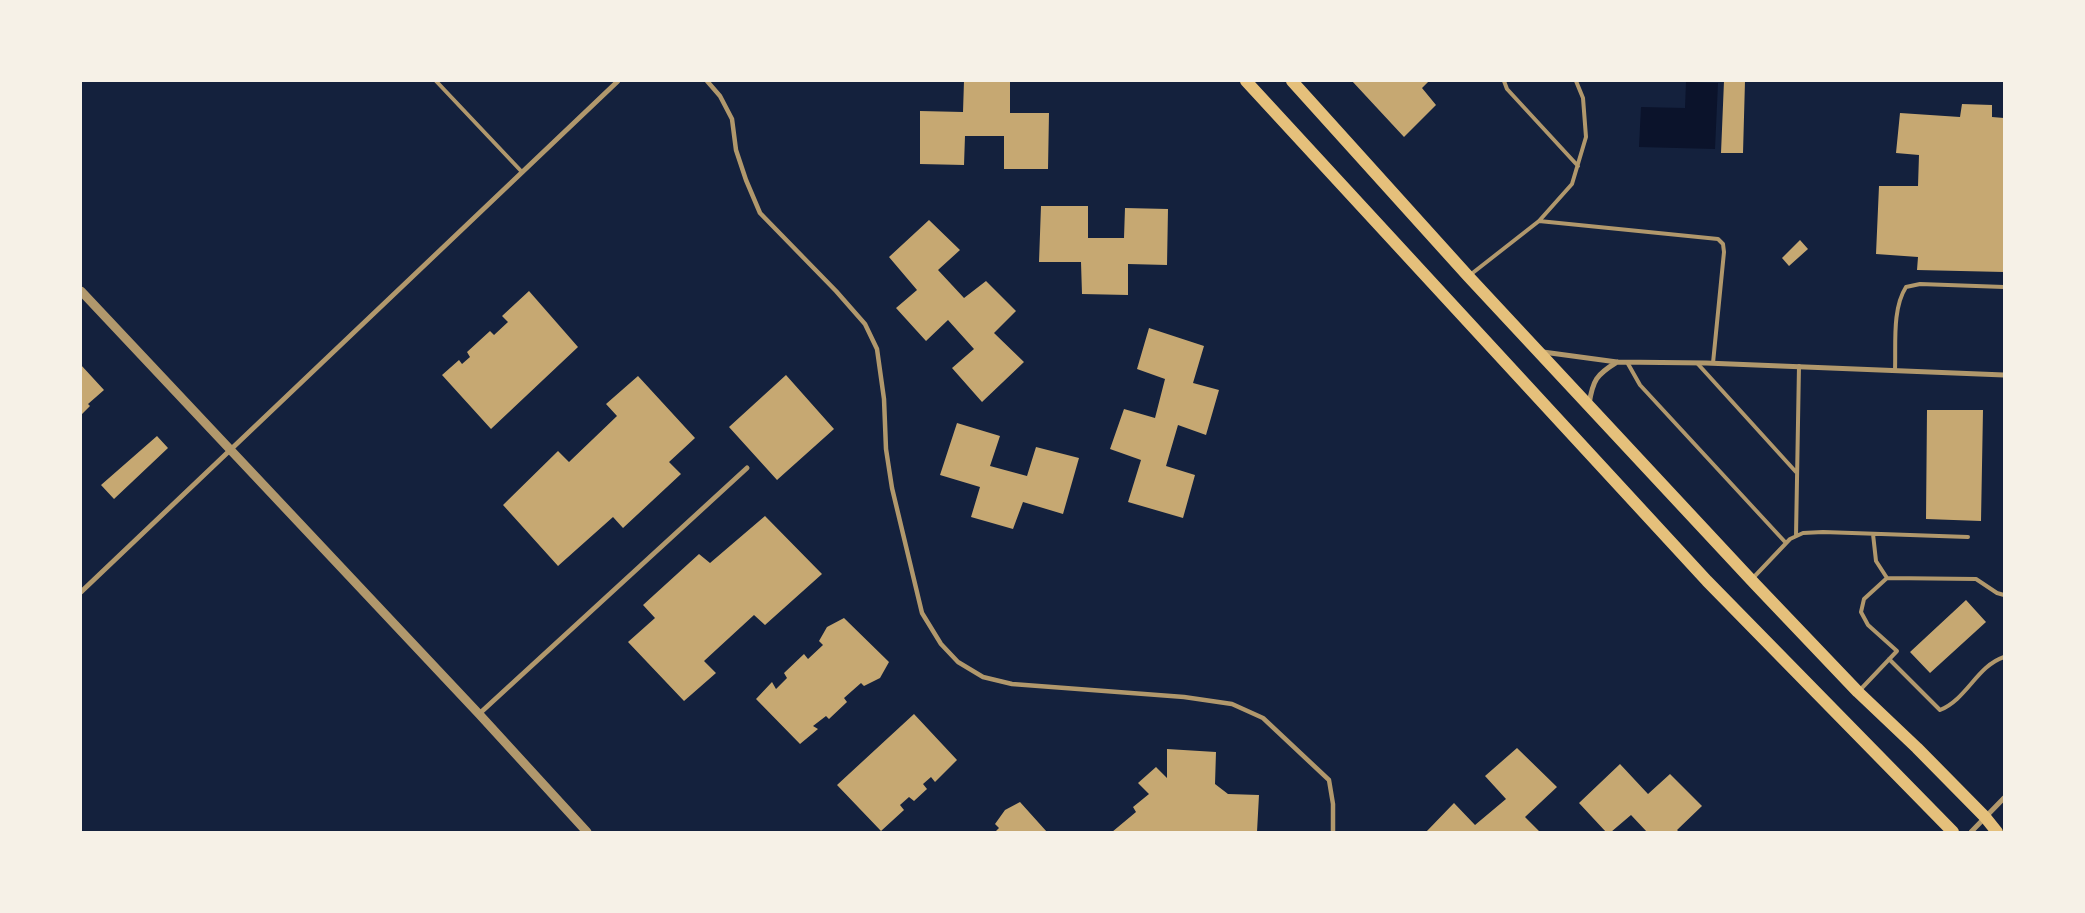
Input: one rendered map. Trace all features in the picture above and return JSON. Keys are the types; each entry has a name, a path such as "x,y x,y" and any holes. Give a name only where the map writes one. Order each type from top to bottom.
{"main road":[{"path":"1246,81 1707,581 1953,832"},
{"path":"1292,81 1468,276 1752,580 1858,692 1917,748 1985,817 1997,832"}],"street":[{"path":"81,592 618,81"},
{"path":"707,81 720,96 732,119 736,150 760,213 836,291 865,324 877,349 884,399 886,449 892,488 922,614 941,644 958,662 983,677 1052,688 1184,697 1232,704 1263,718 1329,780 1333,804 1333,832"},
{"path":"81,291 231,448 587,832"},
{"path":"1540,352 1617,362 1713,363 2004,374"},
{"path":"1589,404 1592,386 1600,373 1617,362"},
{"path":"479,714 747,468"},
{"path":"1970,832 2004,798"}],"lane":[{"path":"436,81 522,172"},
{"path":"1504,81 1507,90 1578,166"},
{"path":"1468,276 1539,221 1572,184 1586,137 1583,98 1576,81"},
{"path":"1539,221 1718,239 1723,244 1724,252 1713,363"},
{"path":"1894,370 1896,325 1901,294 1906,286 1920,284 2004,287"},
{"path":"1627,362 1640,385 1786,543"},
{"path":"1697,363 1797,473"},
{"path":"1796,536 1799,366"},
{"path":"1752,580 1786,543 1803,533 1968,537"},
{"path":"1873,534 1876,562 1888,578"},
{"path":"1858,692 1897,651 1868,624 1861,612 1864,599 1888,578 1976,580 1997,593 2004,595"},
{"path":"1889,659 1940,710 1953,705 1993,661 2004,657"}],"water":[{"path":"1686,82 1718,83 1715,149 1639,147 1641,107 1685,108"}],"building":[{"path":"964,81 1010,81 1010,113 1049,113 1048,169 1004,169 1004,136 965,136 964,165 920,164 920,111 963,112"},
{"path":"1352,81 1429,81 1422,88 1436,105 1404,137"},
{"path":"1724,81 1745,81 1743,153 1721,153"},
{"path":"1962,104 1992,105 1992,117 2004,118 2004,272 1917,270 1918,257 1876,254 1879,186 1918,186 1919,155 1896,153 1900,113 1960,117"},
{"path":"1041,206 1088,206 1088,238 1124,238 1125,208 1168,209 1167,265 1128,264 1128,295 1082,294 1081,262 1039,262"},
{"path":"929,220 960,250 938,270 964,298 986,281 1016,311 994,333 1024,362 982,402 952,368 974,349 948,320 926,341 896,308 917,290 889,257"},
{"path":"1800,240 1808,249 1789,266 1782,258"},
{"path":"529,291 578,347 491,429 442,375 459,360 462,364 470,357 467,352 490,331 494,335 508,322 502,316"},
{"path":"1149,328 1204,346 1193,383 1219,390 1206,435 1178,425 1166,466 1195,475 1183,518 1128,502 1141,460 1110,449 1124,409 1155,418 1165,379 1137,369"},
{"path":"81,365 104,390 88,404 90,406 81,415"},
{"path":"786,375 834,429 777,480 729,427"},
{"path":"638,376 695,438 669,462 681,474 623,528 613,517 558,566 503,505 558,451 569,462 617,416 606,404"},
{"path":"1927,410 1983,410 1981,521 1926,519"},
{"path":"957,423 1000,436 990,466 1027,476 1036,447 1079,458 1063,514 1023,502 1013,529 971,517 980,487 940,475"},
{"path":"157,436 168,448 114,499 101,485"},
{"path":"765,516 822,574 765,625 754,615 704,661 716,673 684,701 628,642 655,618 643,605 699,554 710,563"},
{"path":"1966,600 1986,622 1930,673 1910,652"},
{"path":"844,618 889,662 880,678 864,686 861,683 844,698 847,702 829,719 826,716 813,726 818,729 800,744 756,699 772,682 776,689 787,678 784,673 804,654 808,659 823,645 819,641 827,627"},
{"path":"914,714 957,760 935,782 931,777 923,784 927,789 914,801 909,797 900,805 904,810 881,831 837,785"},
{"path":"1517,748 1557,787 1525,817 1540,832 1426,832 1454,803 1475,825 1506,799 1485,776"},
{"path":"1167,749 1216,752 1215,784 1228,794 1259,795 1257,832 1112,832 1136,812 1133,807 1149,794 1138,783 1156,767 1167,778"},
{"path":"1620,764 1648,794 1670,774 1702,806 1677,830 1679,832 1647,832 1631,815 1611,832 1606,832 1579,803"},
{"path":"1020,802 1047,832 995,832 999,828 995,824 1005,810"}]}
